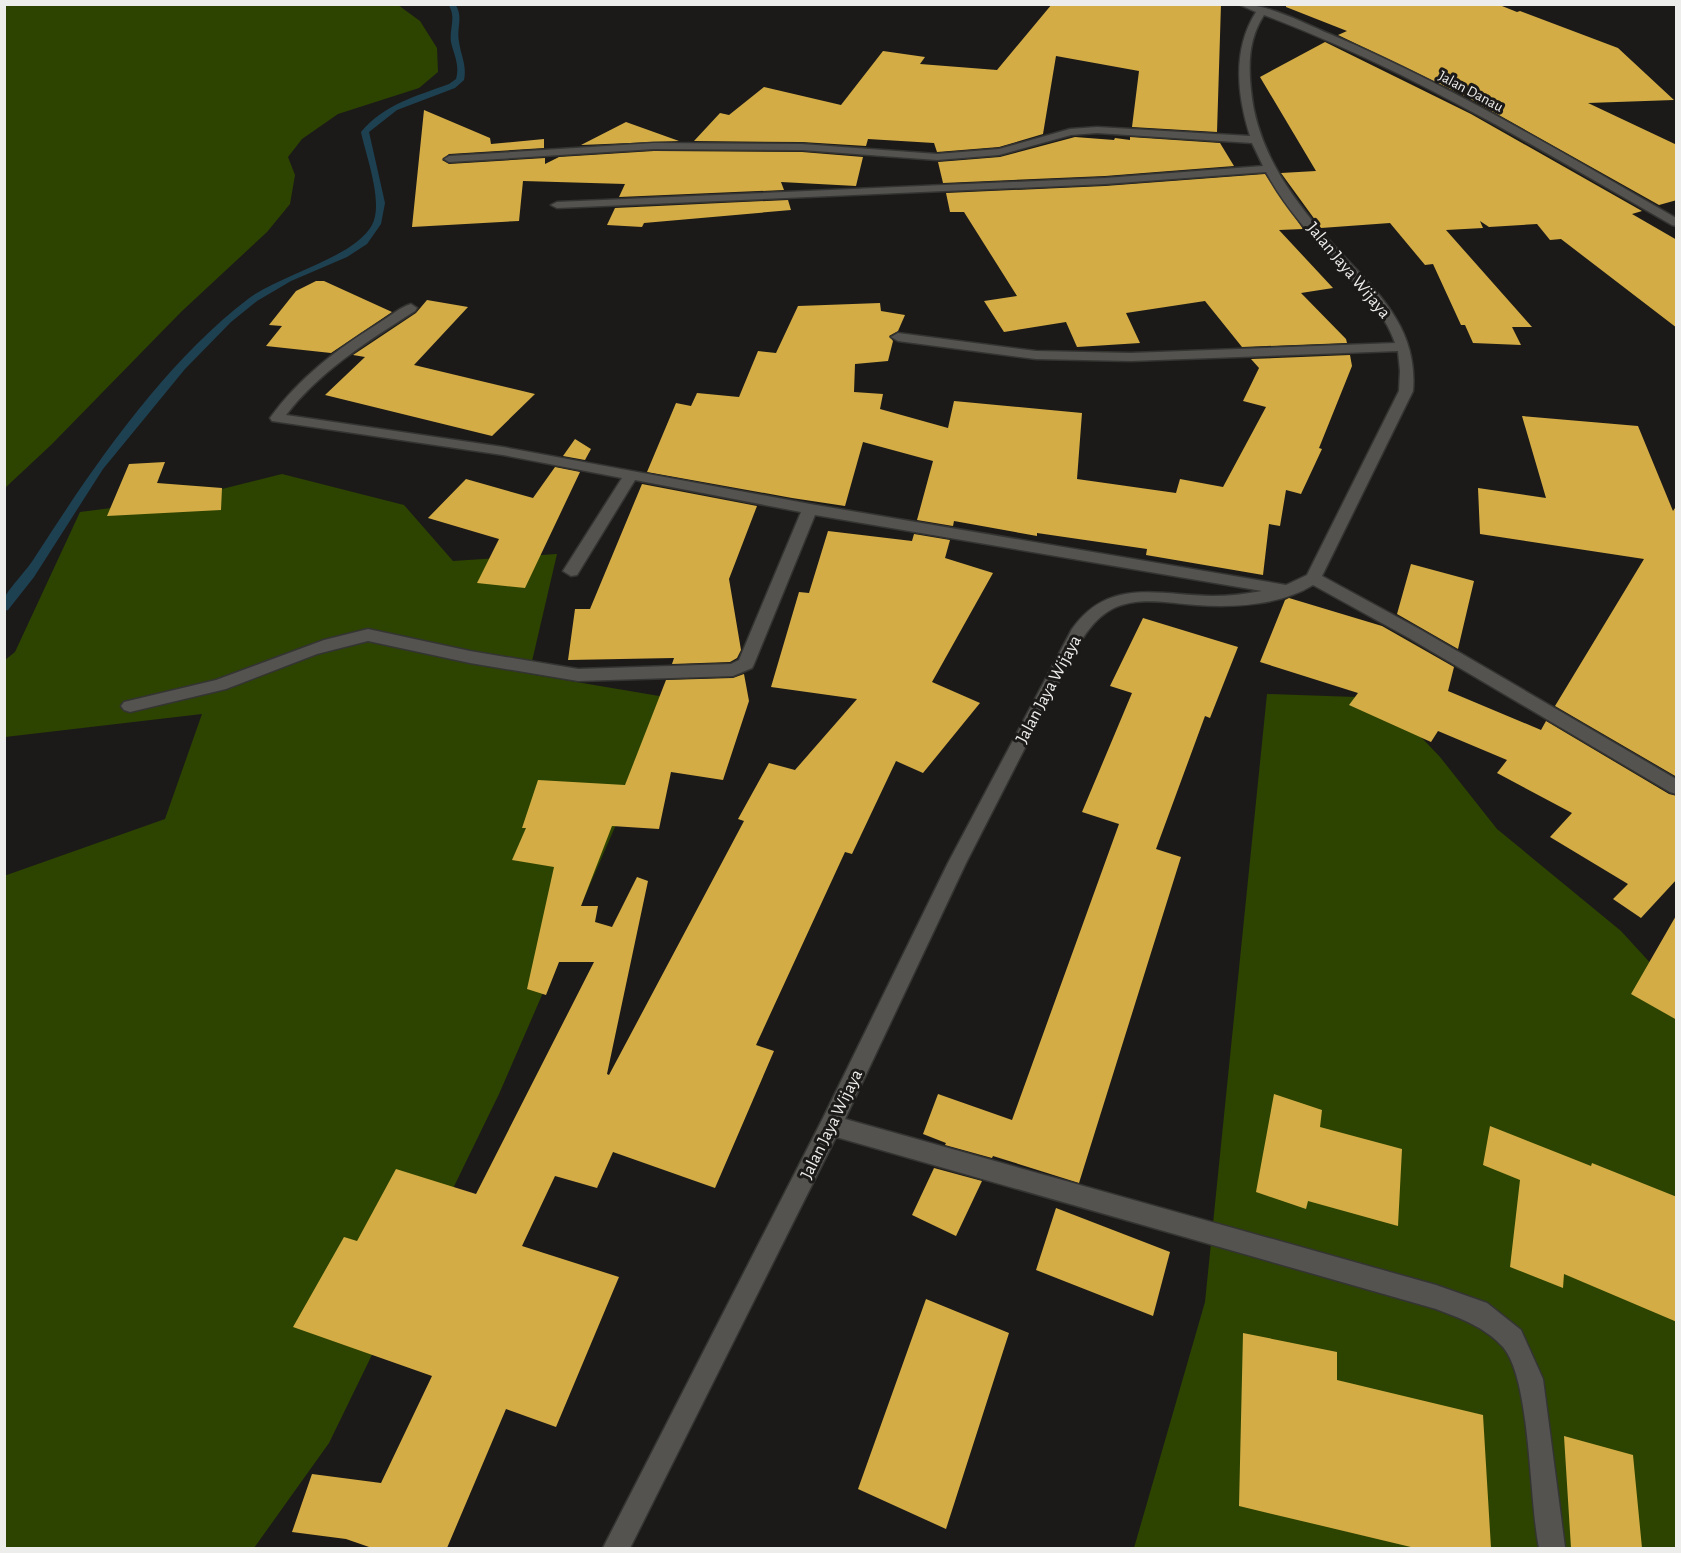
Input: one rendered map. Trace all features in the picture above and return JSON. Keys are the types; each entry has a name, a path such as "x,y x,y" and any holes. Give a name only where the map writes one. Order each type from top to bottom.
{"street":[{"name":"Jalan Danau","path":"1242,4 1380,62 1469,105 1677,223"},
{"name":"Jalan Jaya Wijaya","path":"616,1548 831,1125 957,863 1064,656 1083,624 1109,603 1126,598 1149,596 1233,600 1287,590 1305,584 1313,578 1406,391 1409,370 1404,347 1389,314 1284,194 1268,169 1255,140 1246,110 1244,53 1250,28 1262,11"},
{"path":"449,159 654,146 802,147 938,157 999,152 1070,132 1097,130 1255,140"},
{"path":"557,205 800,195 929,186 1105,181 1268,169"},
{"path":"411,308 305,382 277,418 407,435 632,474 810,509 1287,590"},
{"path":"898,338 1036,356 1131,357 1404,347"},
{"path":"571,571 632,474"},
{"path":"130,706 220,685 288,658 368,635 470,657 578,675 733,670 746,664 810,509"},
{"path":"1313,578 1415,634 1677,787"},
{"path":"831,1125 1436,1297 1478,1312 1512,1339 1531,1378 1552,1547"}],"green space":[{"path":"5,5 398,5 420,21 437,48 438,72 419,88 338,114 302,139 288,157 295,175 290,204 267,232 181,312 52,444 5,488"},
{"path":"282,474 404,505 453,561 557,554 529,674 671,698 499,1094 329,1443 254,1548 5,1548 4,876 165,819 202,714 5,737 5,660 15,652 80,512 182,499"},
{"path":"1267,694 1384,698 1440,757 1497,829 1621,931 1676,991 1676,1548 1134,1548 1205,1302"}],"building":[{"path":"1052,4 1221,4 1217,132 1132,127 1139,71 1056,56 1043,134 999,147 937,152 934,143 868,139 866,146 802,142 694,141 720,113 729,115 764,87 841,105 883,51 925,57 920,64 997,70"},
{"path":"1286,4 1497,4 1618,48 1674,100 1588,103 1677,145 1677,200 1659,205 1465,96 1338,35 1347,31 1286,7"},
{"path":"1325,42 1471,114 1642,211 1632,214 1677,240 1677,328 1561,239 1550,240 1537,224 1489,227 1480,221 1483,228 1446,230 1532,327 1512,327 1521,345 1473,343 1465,325 1461,325 1433,264 1425,265 1390,223 1321,228 1281,173 1316,171 1260,77"},
{"path":"424,110 490,138 491,144 544,139 544,148 449,154 442,160 449,164 545,158 545,164 559,157 654,151 802,152 863,157 856,186 781,182 784,190 619,197 625,184 523,181 519,221 412,227"},
{"path":"626,122 679,141 581,145"},
{"path":"1075,137 1130,140 1130,137 1220,143 1234,166 1105,176 943,183 938,162 1000,157"},
{"path":"1265,174 1303,229 1279,230 1333,288 1301,293 1346,339 1347,343 1242,347 1205,301 1126,313 1140,343 1077,347 1066,322 1004,332 984,301 1017,296 964,212 950,212 946,193 1105,186"},
{"path":"788,200 791,210 644,223 642,227 607,225 615,208"},
{"path":"316,281 324,281 392,312 331,353 266,346 282,326 269,325 296,291"},
{"path":"427,300 468,307 414,365 535,394 492,436 325,395 365,357 353,355 416,313"},
{"path":"880,303 881,311 905,315 898,331 889,336 893,341 888,361 855,364 854,392 883,394 880,409 948,428 954,401 1082,413 1077,479 1176,493 1180,479 1223,487 1266,407 1243,401 1259,368 1251,359 1350,355 1352,366 1319,448 1322,449 1301,494 1286,490 1280,526 1269,524 1263,575 1146,555 1147,549 1037,533 1037,536 954,521 953,526 917,520 933,461 863,442 845,506 647,472 676,403 691,406 697,393 739,397 758,351 776,353 798,306"},
{"path":"1522,416 1638,426 1673,511 1677,505 1677,777 1555,706 1644,559 1480,534 1478,488 1546,498"},
{"path":"575,439 591,449 585,460 563,456"},
{"path":"165,462 157,483 222,488 221,510 107,516 129,464"},
{"path":"555,467 580,472 525,588 477,583 499,539 428,518 466,479 533,498"},
{"path":"642,484 757,506 729,579 741,650 737,658 730,662 672,664 674,658 568,660 575,609 590,609"},
{"path":"828,531 912,541 914,534 950,540 945,558 993,573 932,682 980,703 923,773 896,761 852,854 845,852 756,1045 774,1051 715,1188 613,1152 597,1188 555,1176 522,1246 619,1277 556,1427 506,1409 447,1548 372,1548 346,1539 292,1532 312,1474 381,1483 432,1376 293,1327 344,1237 357,1241 396,1169 476,1194 594,962 559,962 546,995 527,989 554,867 512,860 526,828 522,828 538,780 625,785 666,680 733,678 744,674 749,701 723,780 671,772 659,829 612,826 581,906 598,906 595,922 612,927 637,877 648,881 607,1074 609,1075 744,821 738,819 769,763 795,770 857,699 771,687 799,592 809,593"},
{"path":"1411,564 1474,581 1458,649 1397,614"},
{"path":"1289,598 1382,626 1454,667 1448,691 1541,730 1546,721 1669,794 1677,796 1677,879 1641,918 1613,899 1628,884 1550,837 1572,813 1497,773 1507,760 1438,731 1431,742 1349,705 1358,693 1260,662 1285,600"},
{"path":"1143,618 1238,647 1210,718 1205,716 1156,849 1181,857 1079,1183 993,1156 992,1158 945,1145 946,1143 923,1134 938,1094 1012,1120 1119,824 1082,812 1132,693 1110,686"},
{"path":"1677,914 1677,1020 1631,994"},
{"path":"1274,1094 1322,1110 1320,1127 1402,1149 1398,1226 1308,1201 1306,1209 1256,1192"},
{"path":"1490,1126 1677,1197 1677,1322 1564,1274 1563,1288 1510,1267 1520,1180 1483,1165"},
{"path":"934,1168 982,1181 956,1236 912,1215"},
{"path":"1056,1208 1170,1252 1153,1316 1036,1270"},
{"path":"926,1299 1009,1333 946,1529 858,1489"},
{"path":"1243,1333 1337,1352 1337,1380 1483,1415 1491,1548 1415,1548 1239,1506"},
{"path":"1564,1436 1633,1455 1642,1548 1571,1548"}],"waterway":[{"path":"4,607 30,574 99,467 181,367 228,320 254,299 288,279 344,255 364,242 377,224 381,203 365,132 374,122 394,108 452,86 460,80 461,64 454,37 457,18 451,4"}]}
